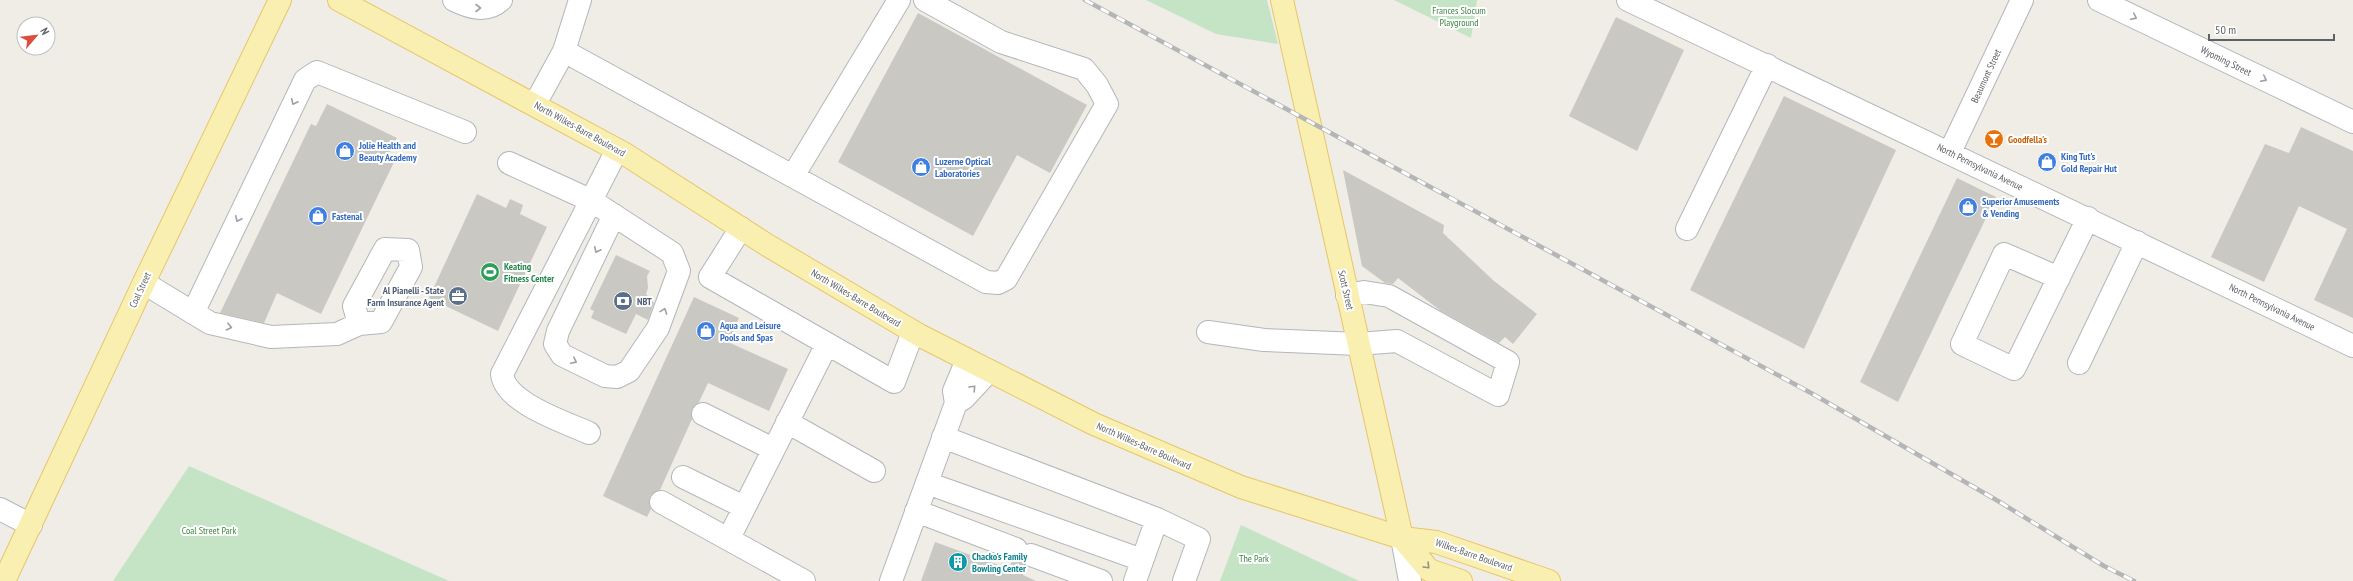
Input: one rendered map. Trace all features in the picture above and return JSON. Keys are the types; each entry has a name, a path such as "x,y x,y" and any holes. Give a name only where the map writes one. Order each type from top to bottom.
{"main road":[{"name":"Coal Street","path":"4,581 144,283 280,0"},
{"name":"North Wilkes-Barre Boulevard","path":"339,0 535,104 618,150 741,228 913,332 967,360 1094,424 1242,487 1402,538"},
{"name":"Scott Street","path":"1282,0 1402,538"},
{"path":"1402,538 1430,570 1461,581"},
{"name":"Wilkes-Barre Boulevard","path":"1402,538 1436,542 1549,581"}],"street":[{"path":"454,0 468,7 477,8 493,6 501,0"},
{"path":"535,104 564,51 580,0"},
{"path":"793,176 899,0"},
{"path":"564,51 986,282 998,283 1006,279 1107,104 1097,85 1084,70 1001,42 926,0"},
{"name":"North Pennsylvania Avenue","path":"1628,0 1950,152 2353,346"},
{"name":"Beaumont Street","path":"1950,152 2022,0"},
{"name":"Wyoming Street","path":"2099,0 2353,122"},
{"path":"1687,229 1767,66"},
{"path":"193,313 305,80 317,72 465,132"},
{"path":"589,433 526,404 510,392 503,382 502,374 618,150"},
{"path":"509,162 592,201 614,215 672,253 679,271 658,328 629,371 617,377 605,376 562,355 555,344 558,331 614,215"},
{"path":"2058,278 2004,254 1962,344 2014,369 2088,218"},
{"path":"741,228 710,277 894,382 913,332"},
{"path":"2079,363 2137,242"},
{"path":"144,283 210,323 271,337 337,334 359,324"},
{"path":"1208,332 1264,340 1358,344 1397,341 1498,395 1508,362 1389,296 1364,292 1347,295"},
{"path":"729,538 827,344"},
{"path":"891,581 956,403 954,391 967,360"},
{"path":"956,403 964,398 989,371"},
{"path":"703,414 773,449"},
{"path":"787,422 874,471"},
{"path":"943,437 1157,518 1199,539 1184,581"},
{"path":"683,477 744,507"},
{"path":"927,483 1142,560"},
{"path":"661,502 729,538 804,581"},
{"path":"0,509 31,525"},
{"path":"916,512 1101,581"},
{"path":"1135,581 1157,518"},
{"name":"Scott Street","path":"1402,538 1410,581"}],"green space":[{"path":"1146,0 1267,0 1278,44 1216,34"},
{"name":"Frances Slocum Playground","path":"1394,0 1477,0 1471,38"},
{"name":"Coal Street Park","path":"189,466 449,581 113,581"},
{"name":"The Park","path":"1241,525 1359,581 1220,581"}],"building":[{"path":"918,13 1087,105 1050,173 1017,155 973,236 838,162"},
{"path":"1616,17 1684,50 1637,151 1569,116"},
{"path":"1784,96 1896,150 1804,349 1690,290"},
{"path":"327,104 397,138 386,159 394,162 321,314 277,293 264,323 220,313 311,124 316,126"},
{"path":"2301,127 2353,151 2353,318 2314,300 2347,229 2299,206 2264,282 2211,257 2265,144 2289,153"},
{"path":"1343,170 1444,225 1443,233 1494,281 1537,314 1513,344 1505,337 1499,343 1441,311 1398,278 1393,284 1385,283 1362,266"},
{"path":"1957,178 1996,197 1898,402 1860,382"},
{"path":"477,194 506,208 510,199 523,205 520,214 547,227 498,331 429,298"},
{"name":"NBT","path":"616,255 650,271 647,276 648,288 646,294 654,303 648,320 636,314 626,334 591,318 594,311 590,309"},
{"path":"694,297 739,318 728,342 788,369 769,411 708,383 699,402 692,409 692,419 660,490 650,496 649,503 651,509 647,517 603,496"},
{"name":"Chacko's Family Bowling Center","path":"935,542 1009,569 1012,561 1020,560 1026,567 1023,575 1036,581 921,581"}],"railway":[{"path":"1085,0 1811,393 1998,501 2104,566 2134,581"}],"place":[{"name":"Goodfella's","path":"1994,139"},
{"name":"Jolie Health and Beauty Academy","path":"345,151"},
{"name":"King Tut's Gold Repair Hut","path":"2047,162"},
{"name":"Luzerne Optical Laboratories","path":"921,167"},
{"name":"Superior Amusements & Vending","path":"1968,207"},
{"name":"Fastenal","path":"318,216"},
{"name":"Keating Fitness Center","path":"490,272"},
{"name":"Al Pianelli - State Farm Insurance Agent","path":"458,296"},
{"name":"NBT","path":"623,301"},
{"name":"Aqua and Leisure Pools and Spas","path":"706,331"},
{"name":"Chacko's Family Bowling Center","path":"958,562"}]}
